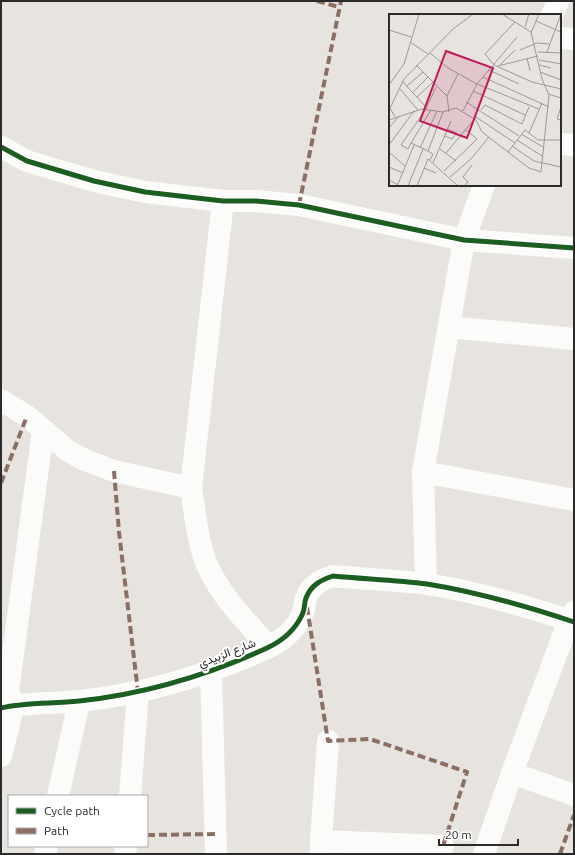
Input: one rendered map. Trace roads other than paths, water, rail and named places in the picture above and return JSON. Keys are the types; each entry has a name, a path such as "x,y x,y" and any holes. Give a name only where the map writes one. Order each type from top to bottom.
{"street":[{"path":"552,14 558,1"},
{"path":"561,38 574,39"},
{"path":"561,144 574,145"},
{"path":"1,147 27,161 94,181 144,192 223,201 256,201 299,205 464,240 574,248"},
{"path":"426,584 423,472 464,240 484,186"},
{"path":"223,201 191,488 200,538 208,568 219,589 269,647"},
{"path":"449,327 574,339"},
{"path":"1,400 27,416 68,451 85,460 114,471 191,488"},
{"path":"1,756 6,698 43,431"},
{"path":"423,472 574,500"},
{"name":"شارع الزبيدي","path":"6,698 79,702 138,692 211,671 269,647 283,639 295,627 303,614 306,598 312,587 321,580 333,576 426,584 494,598 572,618"},
{"path":"484,854 512,773 572,618"},
{"path":"211,671 216,854"},
{"path":"130,795 138,692"},
{"path":"58,795 79,702"},
{"path":"328,741 321,847 443,846 440,854"},
{"path":"512,773 574,795"}]}
